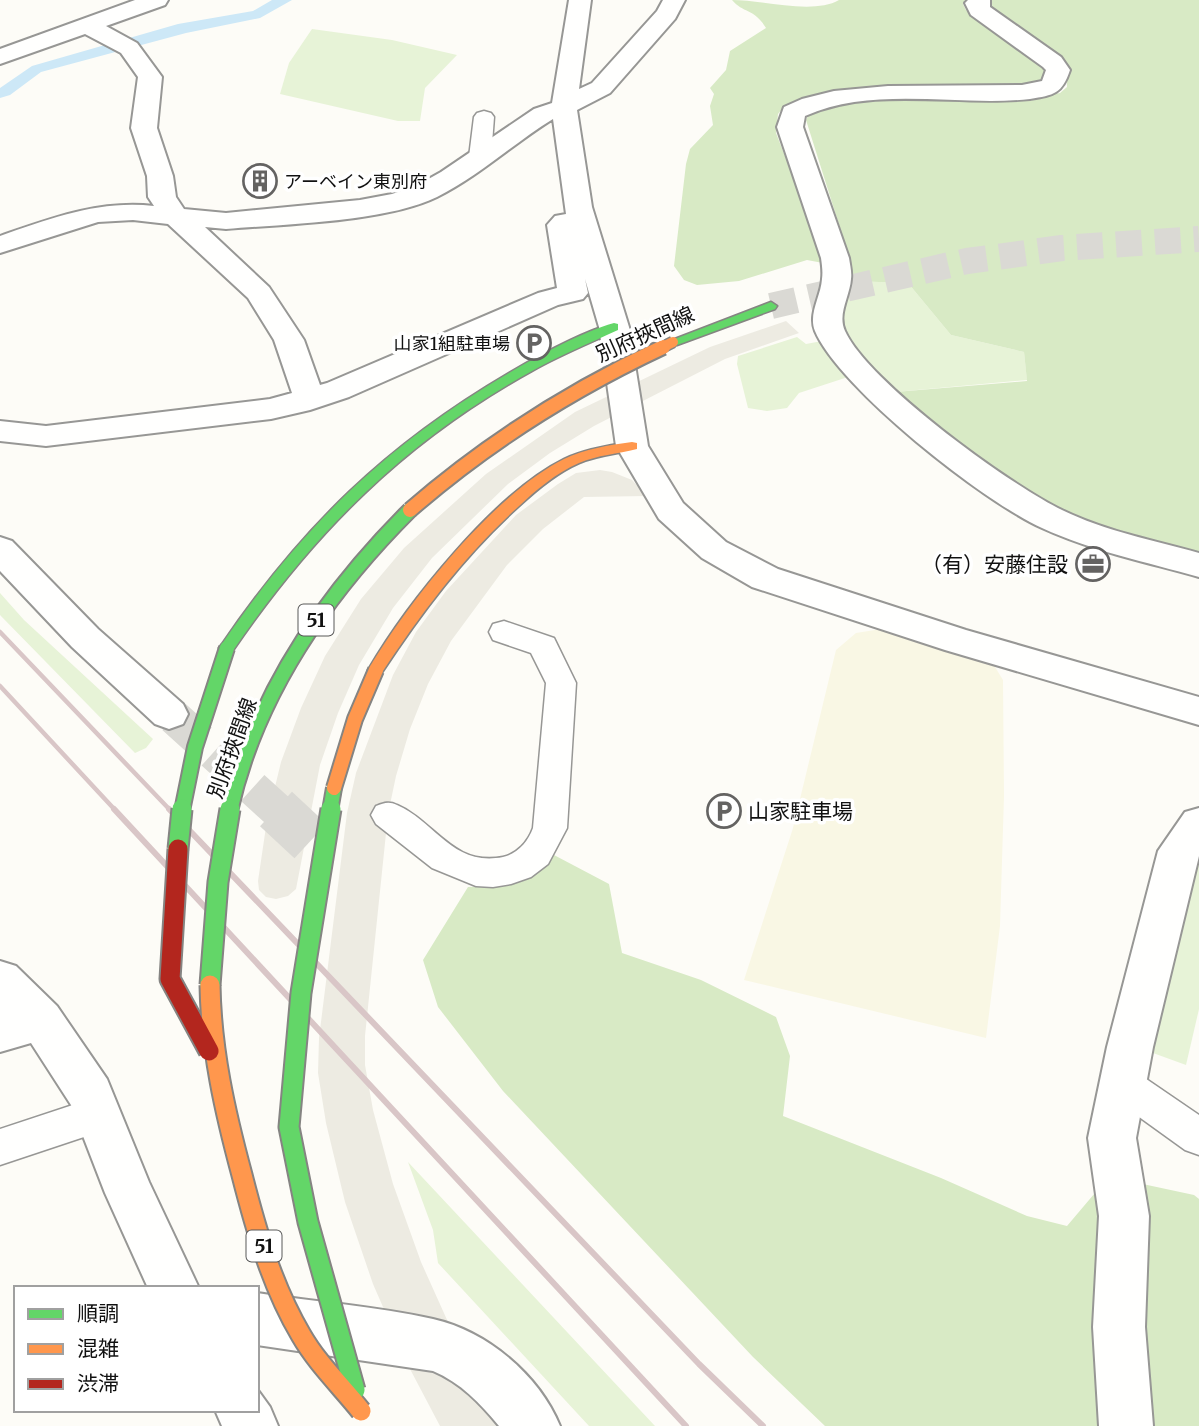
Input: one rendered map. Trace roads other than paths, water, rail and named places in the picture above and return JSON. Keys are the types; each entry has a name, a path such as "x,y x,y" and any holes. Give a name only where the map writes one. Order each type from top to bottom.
{"main road":[{"name":"別府挾間線","path":"370,1426 361,1410 298,1330 261,1239 214,1059 209,976 220,868 236,789 262,718 296,650 332,595 378,540 428,491 481,448 532,414 590,382 673,342 771,306"},
{"path":"214,1059 170,979 179,832 187,782 199,726 227,648 276,575 324,518 372,474 421,436 516,374 614,327"},
{"path":"361,1410 308,1222 289,1127 296,1031 327,817 338,769 376,670 432,586 465,548 504,510 567,463 598,452 632,446"}],"street":[{"path":"0,57 157,0"},
{"path":"580,0 564,107 578,208 614,327 632,446 671,511 690,531 725,557 765,578 946,637 1199,711"},
{"path":"0,245 70,220 97,214 174,214 226,221 372,206 426,192 543,114 564,107 601,88 667,15 674,0"},
{"path":"979,0 976,3 979,10 1052,62 1058,70 1053,85 1028,93 894,93 822,100 805,105 793,113 790,127 835,258 837,279 827,313 828,328 852,366 914,422 993,482 1048,518 1097,536 1199,565"},
{"path":"86,24 125,45 150,77 144,128 160,176 162,197 174,214 260,293 289,340 310,400"},
{"path":"0,432 47,436 271,410 310,400 548,299 573,293 561,225 578,208"},
{"path":"0,549 85,638 169,713"},
{"path":"1126,1426 1119,1327 1124,1216 1112,1139 1179,851 1199,824"},
{"path":"0,980 20,1026 90,1094 129,1193 173,1286"},
{"path":"259,1319 435,1345 467,1359 498,1382 533,1426"}],"lane":[{"path":"480,157 484,117"},
{"path":"388,815 445,859 460,868 478,873 499,873 518,867 534,857 545,844 551,828 561,682 543,646 504,632"},
{"path":"1123,1084 1199,1137"},
{"path":"0,1147 97,1115"}],"water":[{"path":"272,0 292,0 260,18 186,33 41,72 10,95 0,98 0,88 32,66 178,24 253,11"}],"tunnel":[{"path":"771,306 967,261 1062,248 1199,239"},
{"path":"174,717 278,811"},
{"path":"276,809 318,848"}],"railway":[{"path":"0,632 171,811"},
{"path":"0,686 116,811"},
{"path":"114,809 686,1426"},
{"path":"169,809 699,1364 763,1426"}],"place":[{"name":"アーベイン東別府","path":"260,181"},
{"name":"山家1組駐車場","path":"534,343"},
{"name":"（有）安藤住設","path":"1093,564"},
{"name":"山家駐車場","path":"724,811"}]}
